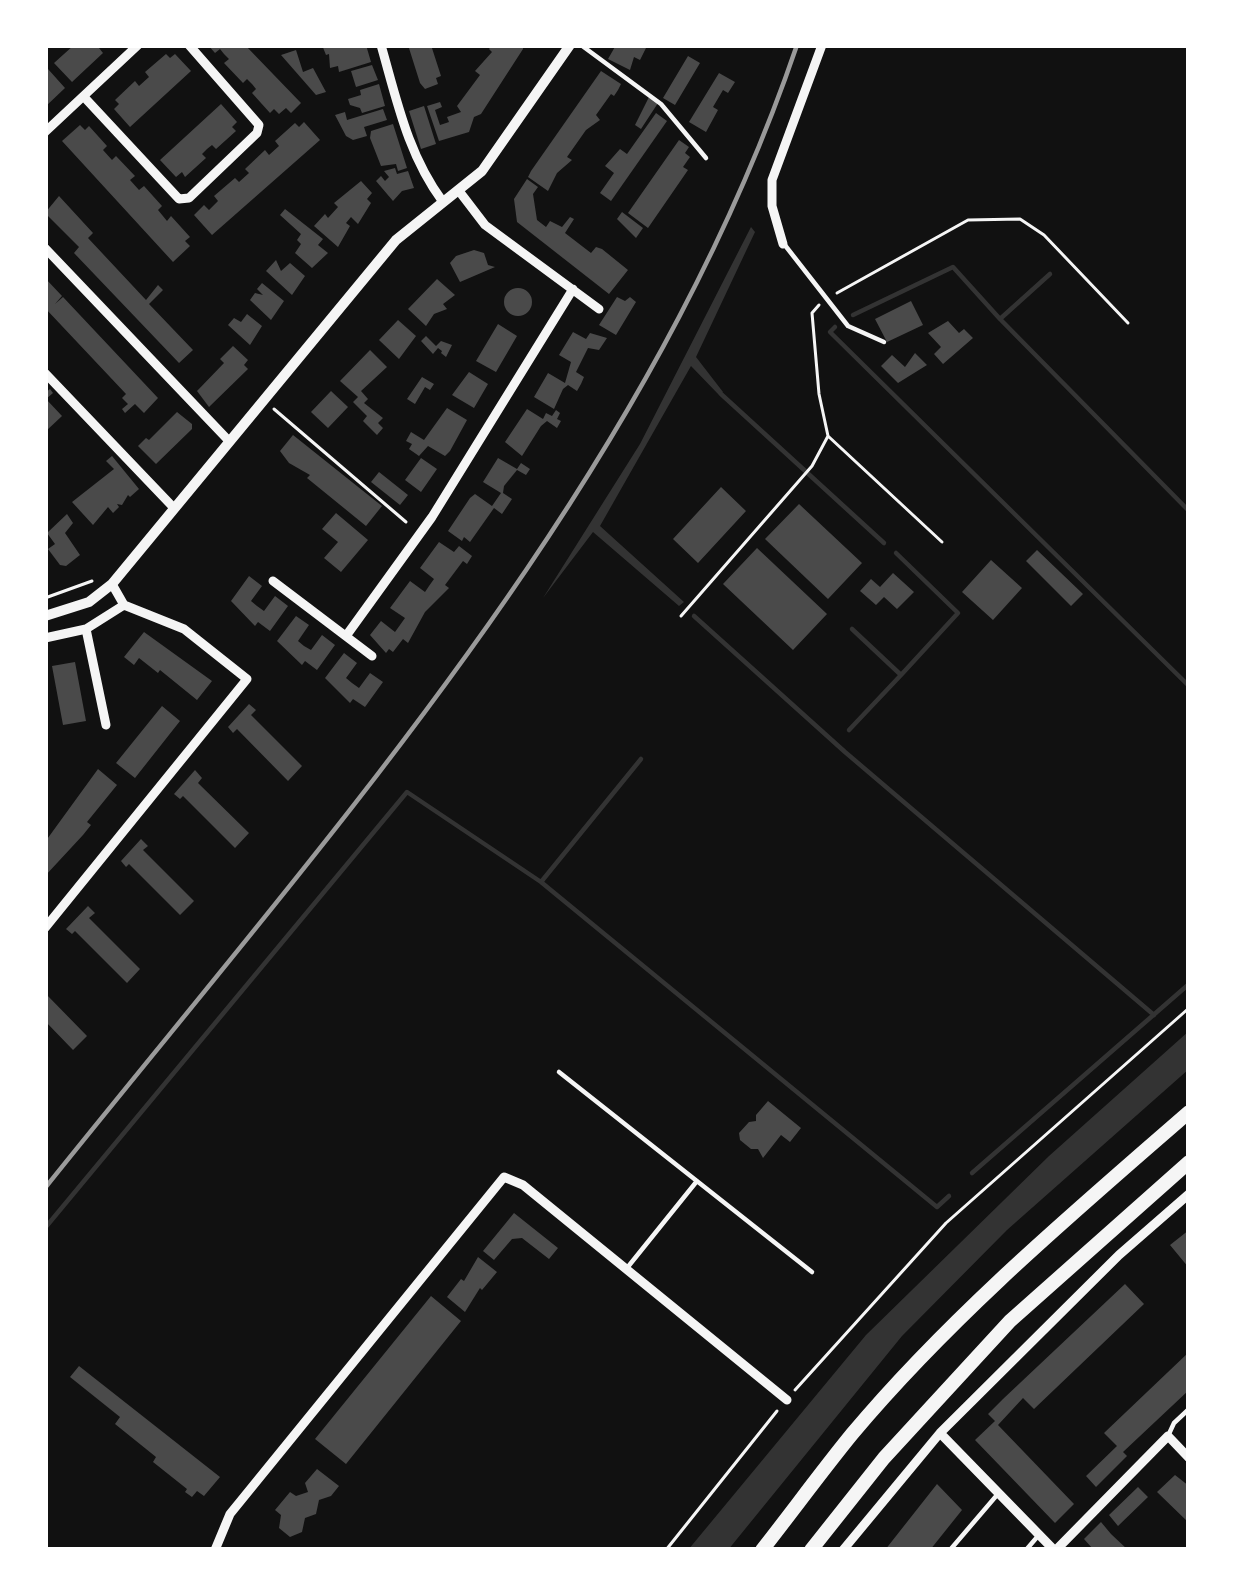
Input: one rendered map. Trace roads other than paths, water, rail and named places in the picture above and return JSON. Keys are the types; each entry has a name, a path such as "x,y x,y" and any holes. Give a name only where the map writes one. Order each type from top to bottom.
{"main road":[{"path":"762,1550 892,1389 983,1297 1189,1112"},
{"path":"811,1550 884,1458 1010,1321 1189,1162"}],"street":[{"path":"45,132 138,45"},
{"path":"85,98 179,199 189,198 260,125 189,45"},
{"path":"381,45 409,142 424,176 443,202"},
{"path":"45,616 89,602 112,584 396,240 482,171 570,45"},
{"path":"783,244 772,206 772,180 822,45"},
{"path":"459,191 485,225 599,309"},
{"path":"45,248 229,441"},
{"path":"346,636 432,517 573,289"},
{"path":"45,373 173,507"},
{"path":"273,581 372,656"},
{"path":"45,928 248,679 184,629 124,605 112,584"},
{"path":"45,638 86,629 124,605"},
{"path":"86,629 106,725"},
{"path":"215,1550 230,1514 499,1180 509,1177 787,1400"},
{"path":"843,1550 940,1433 1119,1255 1189,1194"},
{"path":"940,1433 1055,1550 1168,1436 1189,1458"}],"lane":[{"path":"580,45 662,104 706,158"},
{"path":"783,244 848,326 884,342"},
{"path":"559,1072 812,1272"},
{"path":"627,1268 697,1181"},
{"path":"1168,1436 1189,1409"},
{"path":"950,1550 999,1492"},
{"path":"1026,1550 1039,1535"}],"waterway":[{"path":"853,315 953,267 1000,319 1050,274"},
{"path":"1000,319 1189,511"},
{"path":"835,327 830,332 1189,686"},
{"path":"721,394 884,543"},
{"path":"896,553 958,613 901,675"},
{"path":"694,616 845,752 1154,1015"},
{"path":"849,730 901,675 852,629"},
{"path":"641,759 541,882 937,1207 949,1196"},
{"path":"45,1228 407,792 541,882"},
{"path":"972,1173 1189,984"}],"railway":[{"path":"45,1188 369,786 472,648 568,506 656,359 733,206 797,45"}]}
